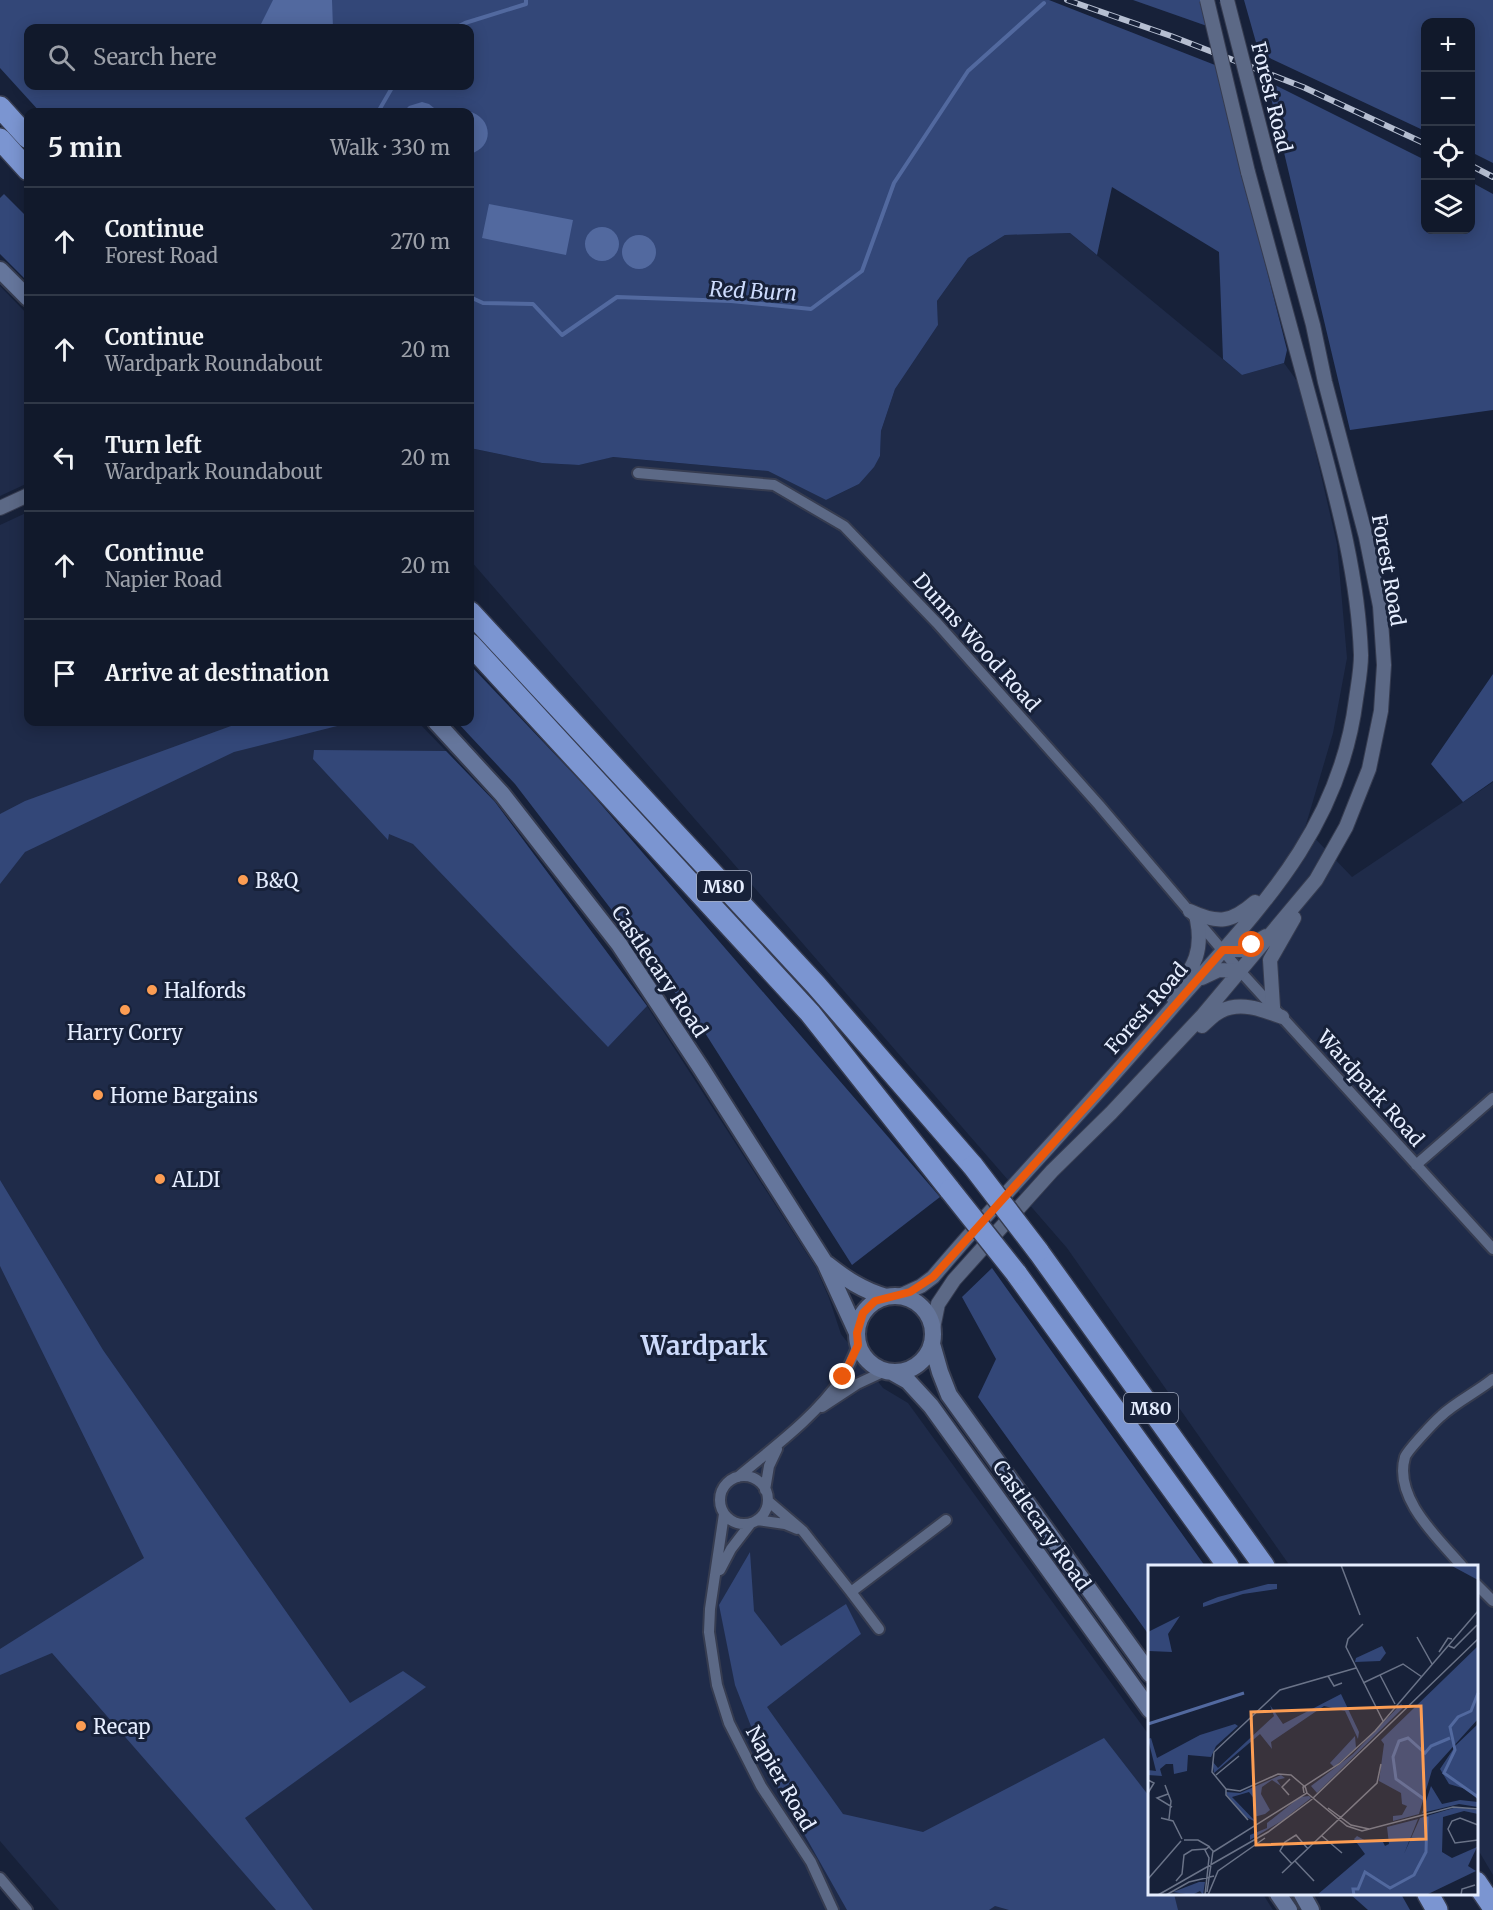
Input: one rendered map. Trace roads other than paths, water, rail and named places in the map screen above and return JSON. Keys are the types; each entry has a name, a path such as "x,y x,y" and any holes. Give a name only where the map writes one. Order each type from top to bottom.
{"highway":[{"path":"0,107 24,134"},
{"path":"0,139 24,166"},
{"name":"M80","path":"474,616 816,985 973,1166 1038,1251 1263,1565"},
{"name":"M80","path":"474,648 810,1012 1016,1273 1227,1565"},
{"path":"1478,1885 1493,1907"},
{"path":"1429,1895 1437,1910"},
{"path":"1469,1895 1477,1910"}],"main road":[{"path":"0,270 24,294"},
{"name":"Castlecary Road","path":"440,726 502,794 619,944 825,1263 857,1339"},
{"name":"Castlecary Road","path":"825,1263 854,1285 870,1292 892,1296"},
{"path":"892,1296 912,1299 921,1305 928,1314 933,1336 927,1355 920,1364 908,1370 889,1372 866,1359 857,1339 863,1313 875,1301 892,1296"},
{"name":"Castlecary Road","path":"933,1336 940,1372 949,1395 1148,1673"},
{"name":"Castlecary Road","path":"889,1372 908,1381 931,1406 1148,1709"},
{"path":"1279,1895 1289,1910"},
{"path":"1303,1895 1311,1910"}],"street":[{"name":"Forest Road","path":"892,1296 921,1286 933,1277 1281,882 1310,836 1335,785 1353,722 1361,659 1356,588 1343,522 1248,172 1207,0"},
{"name":"Forest Road","path":"933,1336 938,1304 954,1280 1052,1170 1111,1113 1203,1015 1316,880 1346,827 1369,769 1381,711 1384,665 1380,606 1366,537 1325,382 1313,325 1227,0"},
{"name":"Dunns Wood Road","path":"638,473 774,484 844,526 937,623 1100,805 1223,950"},
{"path":"0,508 24,497"},
{"path":"1193,916 1214,921 1226,920 1241,914 1289,869"},
{"path":"1170,1050 1221,1010 1243,1005 1278,1012 1270,960 1316,880"},
{"path":"1153,1030 1197,956 1200,938 1193,916"},
{"path":"1223,950 1241,950 1275,930"},
{"name":"Wardpark Road","path":"1223,950 1493,1249"},
{"path":"1197,980 1219,970 1240,971"},
{"path":"1416,1165 1493,1098"},
{"path":"803,1531 785,1524 754,1521 738,1524 724,1514 720,1501 722,1491 727,1483 779,1446 814,1412 843,1377 857,1339"},
{"path":"814,1412 857,1384 889,1372"},
{"path":"1461,1565 1420,1519 1402,1482 1405,1455 1441,1416 1493,1379"},
{"path":"754,1521 764,1512 770,1466 779,1446"},
{"path":"738,1477 753,1478 766,1495 803,1531 879,1629"},
{"name":"Napier Road","path":"724,1514 709,1632 717,1685 729,1723 760,1786 811,1862 833,1910"},
{"path":"851,1592 946,1520"},
{"name":"Napier Road","path":"713,1587 724,1561 754,1521"},
{"path":"1478,1586 1493,1601"},
{"path":"0,1878 27,1910"}],"waterway":[{"name":"Red Burn","path":"463,24 526,4 526,0"},
{"name":"Red Burn","path":"474,299 483,303 533,304 562,335 617,297 731,301 811,309 862,271 894,183 968,71 1044,3"},
{"name":"Red Burn","path":"380,108 391,90"}],"railway":[{"path":"1067,0 1171,36 1303,87 1421,142"},
{"path":"1475,168 1493,177"}],"place":[{"name":"B&Q","path":"243,880"},
{"name":"Halfords","path":"152,990"},
{"name":"Harry Corry","path":"125,1010"},
{"name":"Home Bargains","path":"98,1095"},
{"name":"ALDI","path":"160,1179"},
{"name":"Recap","path":"81,1726"}],"district":[{"name":"Wardpark","path":"704,1345"}]}
